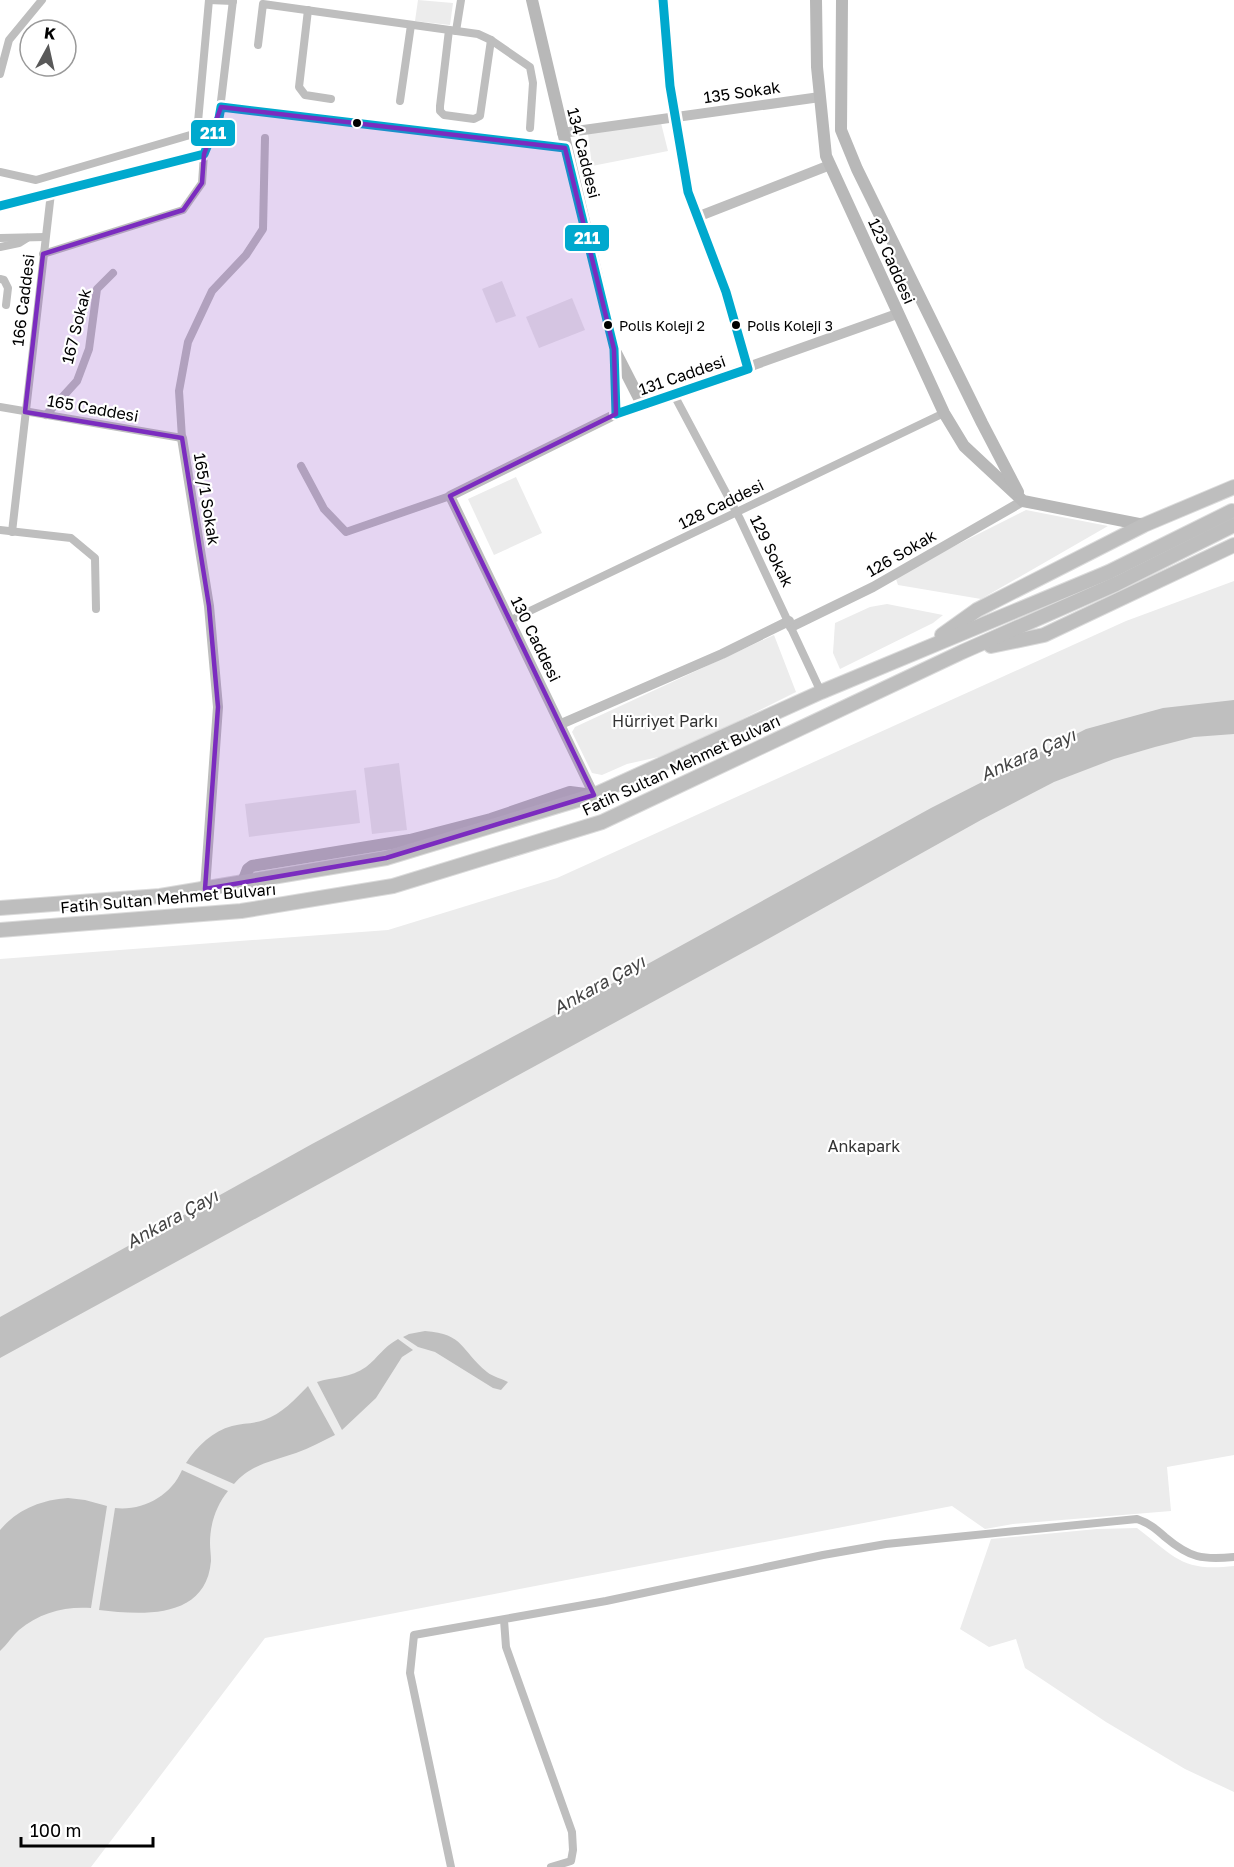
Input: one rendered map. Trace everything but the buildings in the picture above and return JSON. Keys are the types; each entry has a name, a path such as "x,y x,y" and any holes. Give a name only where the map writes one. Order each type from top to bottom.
{"highway":[{"path":"920,650 976,610 1144,525 1231,489"},
{"name":"Fatih Sultan Mehmet Bulvarı","path":"0,908 160,896 386,858 594,795 821,692 1108,572 1232,511"},
{"name":"Fatih Sultan Mehmet Bulvarı","path":"0,930 241,911 393,886 602,822 962,652 1116,584 1234,525"},
{"path":"962,652 1044,635 1234,544"}],"main road":[{"name":"134 Caddesi","path":"532,0 614,349 616,414"},
{"name":"123 Caddesi","path":"816,0 817,67 826,156 944,413 964,446 1023,501"},
{"name":"123 Caddesi","path":"842,0 842,130 857,169 933,325 1023,501"},
{"name":"134 Caddesi","path":"614,349 642,404"},
{"path":"1023,501 1144,525"}],"street":[{"path":"0,74 9,40 42,0"},
{"path":"0,172 36,180 197,133 209,0 233,1 219,118 204,154 202,183 183,210 44,254"},
{"path":"461,0 453,30 440,106 440,111 444,115 474,119 480,116 490,40"},
{"path":"663,0 674,116 688,192 726,292 748,369"},
{"path":"258,45 263,4 478,34 530,67 533,84 530,128"},
{"path":"308,10 300,90 305,95 331,99"},
{"path":"400,101 411,24"},
{"name":"135 Sokak","path":"562,133 820,97"},
{"path":"220,107 565,148"},
{"name":"165/1 Sokak","path":"205,889 218,707 209,606 182,438 179,391 188,342 212,291 246,255 263,229 265,138"},
{"path":"0,206 204,154"},
{"path":"697,217 830,165"},
{"name":"166 Caddesi","path":"12,532 51,193"},
{"path":"0,247 19,243 27,237"},
{"path":"0,238 45,237"},
{"name":"167 Sokak","path":"46,415 77,381 89,348 97,290 113,273"},
{"path":"0,279 4,280 7,285 6,305"},
{"name":"131 Caddesi","path":"450,496 616,414 748,369 897,314"},
{"name":"129 Sokak","path":"673,393 737,514 821,692"},
{"name":"165 Caddesi","path":"0,407 182,438"},
{"name":"128 Caddesi","path":"511,620 737,514 944,413"},
{"path":"301,466 324,509 346,532 450,496"},
{"name":"130 Caddesi","path":"450,496 594,795"},
{"name":"126 Sokak","path":"561,724 873,586 1023,501"},
{"path":"0,530 71,538 95,558 96,609"},
{"path":"451,1867 410,1673 414,1635 504,1620 886,1544 1137,1519 1149,1523 1190,1556 1208,1559 1234,1557"},
{"path":"504,1620 506,1647 572,1832 571,1861 551,1867"}],"highlighted area":[{"path":"221,107 565,148 614,349 616,414 450,496 594,795 386,858 205,889 218,707 209,606 182,438 25,412 43,254 183,210 202,183 204,154"}],"green space":[{"path":"418,0 453,3 450,25 415,21"},
{"path":"660,119 668,151 592,166 588,134"},
{"path":"502,281 516,316 496,323 482,289"},
{"path":"572,298 585,330 539,348 526,317"},
{"path":"516,477 542,533 494,555 468,499"},
{"path":"1026,510 1108,526 981,599 898,585 895,576"},
{"name":"Ankapark","path":"1234,581 1234,1455 1167,1467 1171,1511 1013,1524 985,1529 952,1506 265,1638 91,1867 0,1867 0,959 388,930 557,878 1126,621"},
{"path":"887,604 943,615 933,623 840,669 833,653 835,623 870,607"},
{"name":"Hürriyet Parkı","path":"774,635 796,692 672,754 627,764 602,775 592,773 572,732 575,727"},
{"path":"399,763 407,830 372,834 364,768"},
{"path":"356,790 360,823 249,837 245,804"},
{"path":"1137,1528 1171,1554 1190,1564 1202,1567 1234,1566 1234,1792 1185,1769 1106,1722 1025,1668 1016,1639 989,1647 960,1629 991,1539 1097,1529"}],"shaded area":[{"path":"1234,700 1234,734 1194,737 1155,747 1114,759 1054,782 0,1358 0,1317 312,1144 593,994 931,808 1086,729 1163,708"},
{"path":"425,1331 455,1339 487,1372 508,1382 501,1390 493,1388 435,1352 418,1347 403,1337"},
{"path":"398,1339 413,1350 402,1357 376,1398 342,1430 317,1382 360,1371"},
{"path":"308,1386 335,1435 301,1451 255,1468 234,1484 186,1463 200,1445 212,1435 225,1428 256,1422 277,1414"},
{"path":"182,1470 228,1491 217,1509 211,1529 211,1561 207,1580 197,1594 185,1604 169,1610 134,1613 99,1610 115,1508 136,1507 155,1500 171,1487"},
{"path":"68,1498 107,1506 91,1608 72,1608 35,1619 19,1630 0,1651 0,1530 14,1516 39,1503"}],"transit line":[{"name":"211","path":"0,206 204,154 219,118 221,107 565,148 614,349 616,414 748,369 726,292 688,192 670,86 663,0"}],"place":[{"name":"Polis Koleji 2","path":"608,325"},
{"name":"Polis Koleji 3","path":"736,325"}],"water label":[{"name":"Ankara Çayı","path":"1028,755"},
{"name":"Ankara Çayı","path":"599,985"},
{"name":"Ankara Çayı","path":"172,1219"}]}
